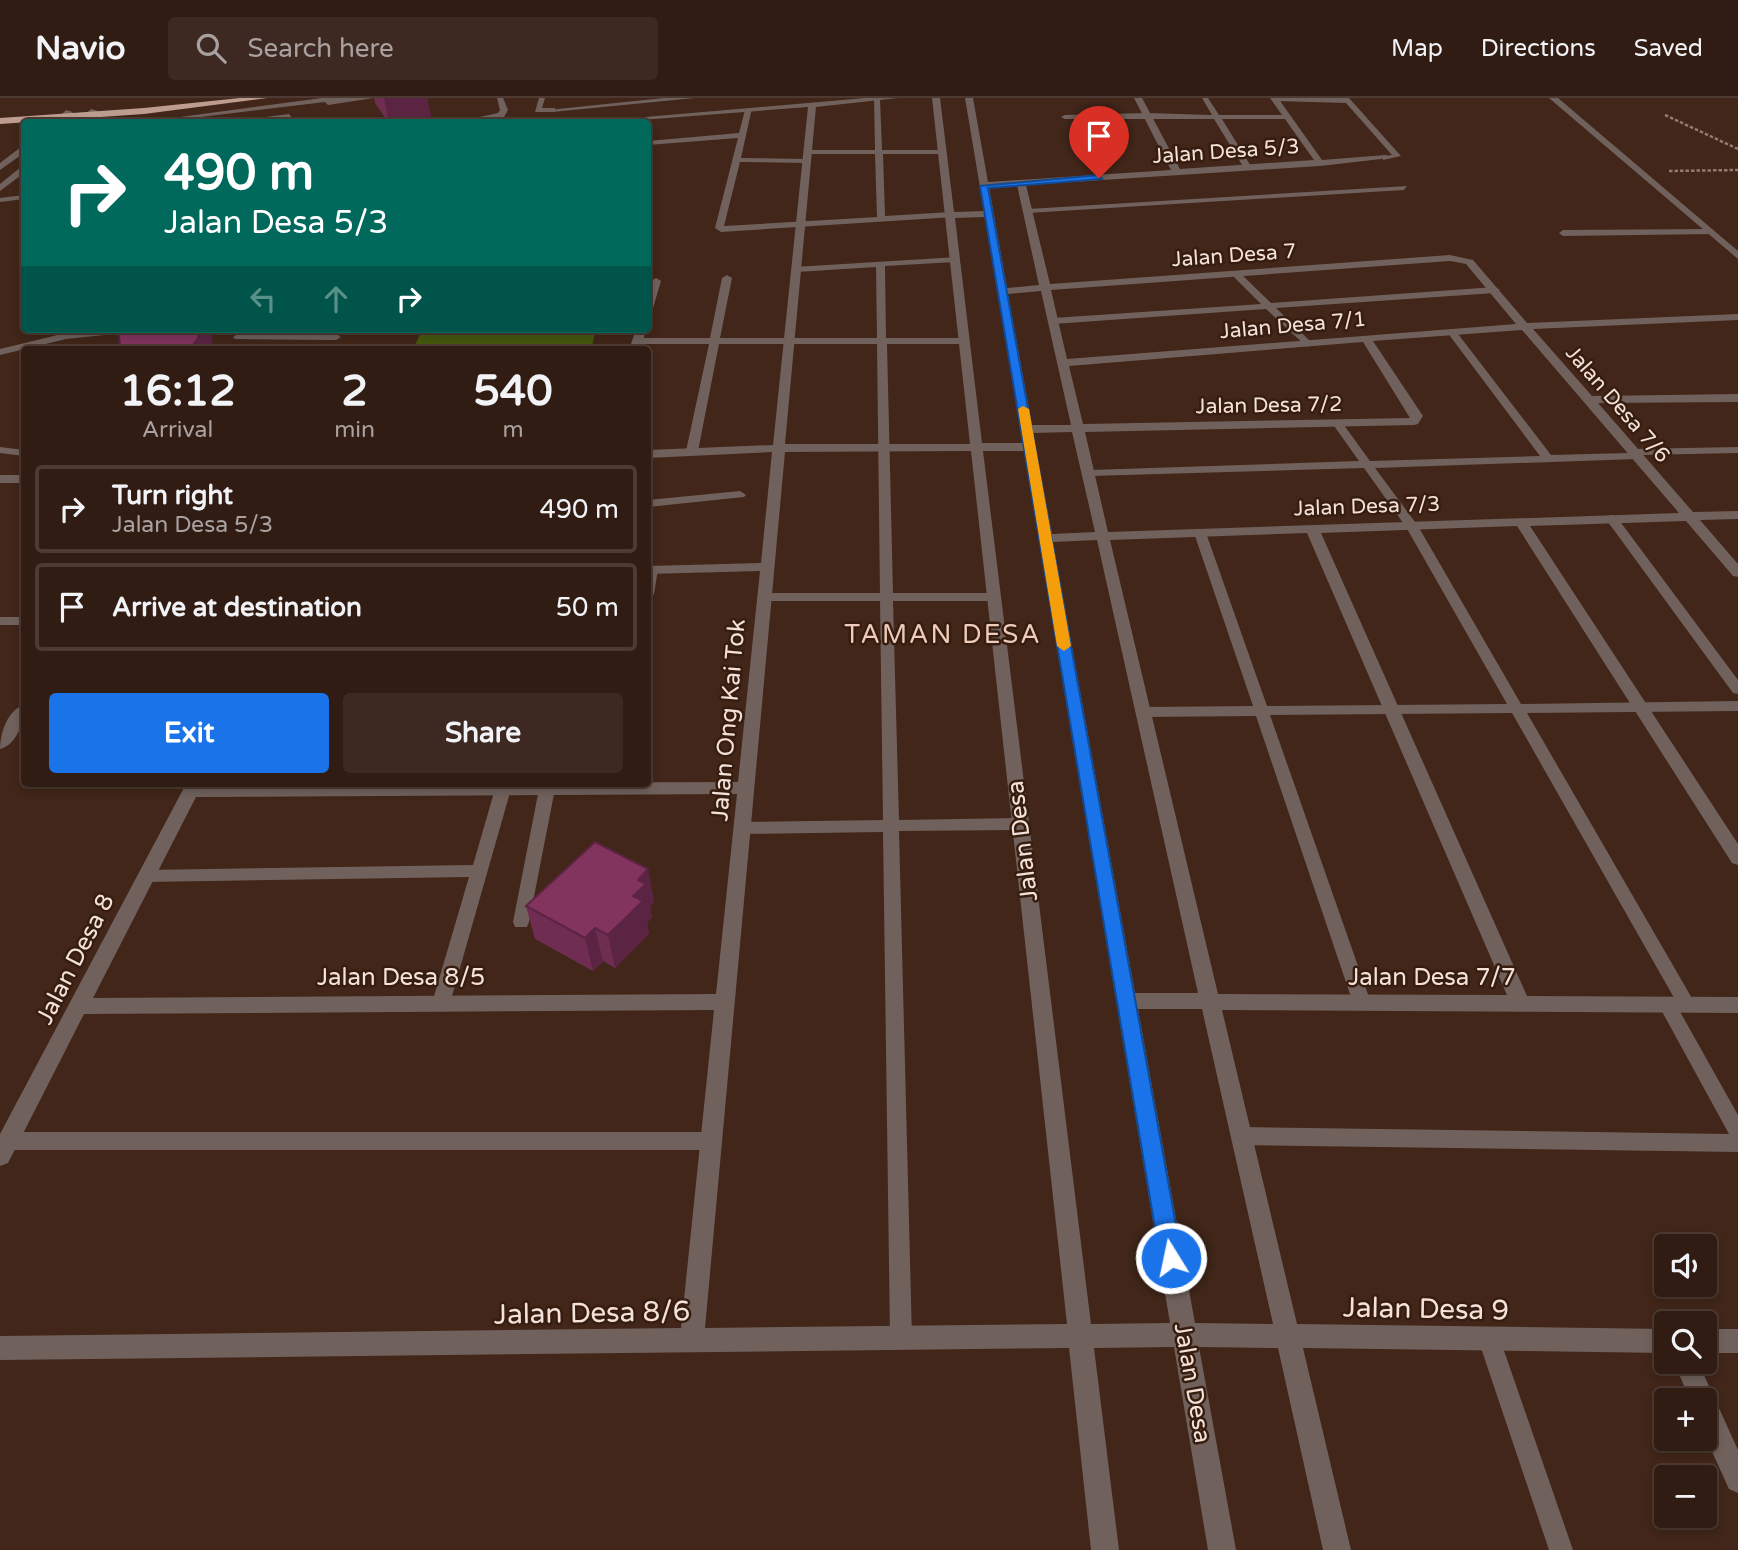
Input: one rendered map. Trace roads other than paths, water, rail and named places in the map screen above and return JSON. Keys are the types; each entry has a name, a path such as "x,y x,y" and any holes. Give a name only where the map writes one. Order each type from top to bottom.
{"highway":[{"path":"0,113 180,98"},
{"path":"89,118 209,98"},
{"path":"0,113 89,118 144,111 244,105 263,98"},
{"path":"32,119 64,117"},
{"path":"0,121 21,120"},
{"path":"0,121 21,122"}],"street":[{"path":"552,110 691,98"},
{"path":"630,119 894,98"},
{"name":"Jalan Desa","path":"936,98 1105,1550"},
{"name":"Jalan Desa","path":"969,98 1222,1550"},
{"path":"1138,98 1177,172"},
{"path":"1553,98 1738,256"},
{"path":"1275,99 1320,163"},
{"name":"Jalan Ong Kai Tok","path":"692,1341 812,105"},
{"path":"0,167 21,151"},
{"name":"Jalan Desa 5/3","path":"984,186 1386,158"},
{"path":"0,188 21,171"},
{"path":"1021,183 1338,1550"},
{"path":"951,215 989,214"},
{"name":"Jalan Desa 7","path":"1002,291 1450,258 1469,262"},
{"name":"Jalan Desa 7/6","path":"1469,262 1738,573"},
{"path":"651,298 656,281"},
{"name":"Jalan Desa 7/1","path":"1062,363 1526,326 1738,317"},
{"name":"Jalan Desa 7/2","path":"1028,438 1077,428 1408,423 1417,416 1366,339"},
{"path":"1590,400 1738,398"},
{"path":"651,454 779,448 976,447 1028,438"},
{"path":"0,479 21,479"},
{"name":"Jalan Desa 7/3","path":"1045,538 1738,514"},
{"path":"1521,522 1738,858"},
{"path":"1312,529 1521,1004"},
{"path":"651,570 767,566"},
{"path":"0,621 21,621"},
{"path":"0,744 21,714"},
{"path":"192,788 592,787"},
{"path":"651,787 746,788"},
{"name":"Jalan Desa 8","path":"4,1149 192,788"},
{"name":"Jalan Desa 7/7","path":"1126,1001 1738,1005"},
{"name":"Jalan Desa 8/5","path":"78,1006 725,1002"},
{"name":"Jalan Desa 8/6","path":"0,1348 1185,1335"},
{"name":"Jalan Desa 9","path":"1185,1335 1654,1341"},
{"path":"1717,1341 1738,1341"},
{"path":"1717,1432 1738,1480"}],"lane":[{"path":"258,119 339,98"},
{"path":"164,119 244,105 286,110 371,98"},
{"path":"478,119 501,115 504,110 500,98"},
{"path":"542,98 538,110 552,110"},
{"path":"1205,98 1248,168"},
{"path":"877,99 881,220"},
{"path":"1275,99 1347,99 1396,156 1386,158"},
{"path":"244,105 248,119"},
{"path":"749,110 719,228 730,230 951,215"},
{"path":"1065,117 1287,117"},
{"path":"651,143 744,135"},
{"path":"738,160 879,152 943,152"},
{"path":"1028,211 1404,188"},
{"path":"0,200 21,197"},
{"path":"1563,233 1710,232"},
{"path":"797,270 955,259"},
{"path":"880,264 901,1338"},
{"path":"1236,274 1307,344"},
{"path":"692,451 727,278"},
{"path":"1053,321 1495,290"},
{"path":"1452,332 1548,458"},
{"path":"25,346 66,336 95,333"},
{"path":"241,333 339,333"},
{"path":"638,340 964,341"},
{"path":"0,352 21,347"},
{"path":"1337,423 1412,526 1516,708 1678,1005 1738,1133"},
{"path":"0,450 21,453"},
{"path":"1090,474 1738,450"},
{"path":"651,504 740,495"},
{"path":"1612,519 1738,690"},
{"path":"1200,533 1362,1003"},
{"path":"764,597 994,597"},
{"path":"1145,712 1738,706"},
{"path":"441,1003 503,789"},
{"path":"521,922 547,789"},
{"path":"742,828 1021,824"},
{"path":"146,876 479,871"},
{"path":"1243,1136 1738,1143"},
{"path":"4,1149 711,1141"},
{"path":"1489,1339 1561,1550"}],"district":[{"name":"TAMAN DESA","path":"943,634"}]}
